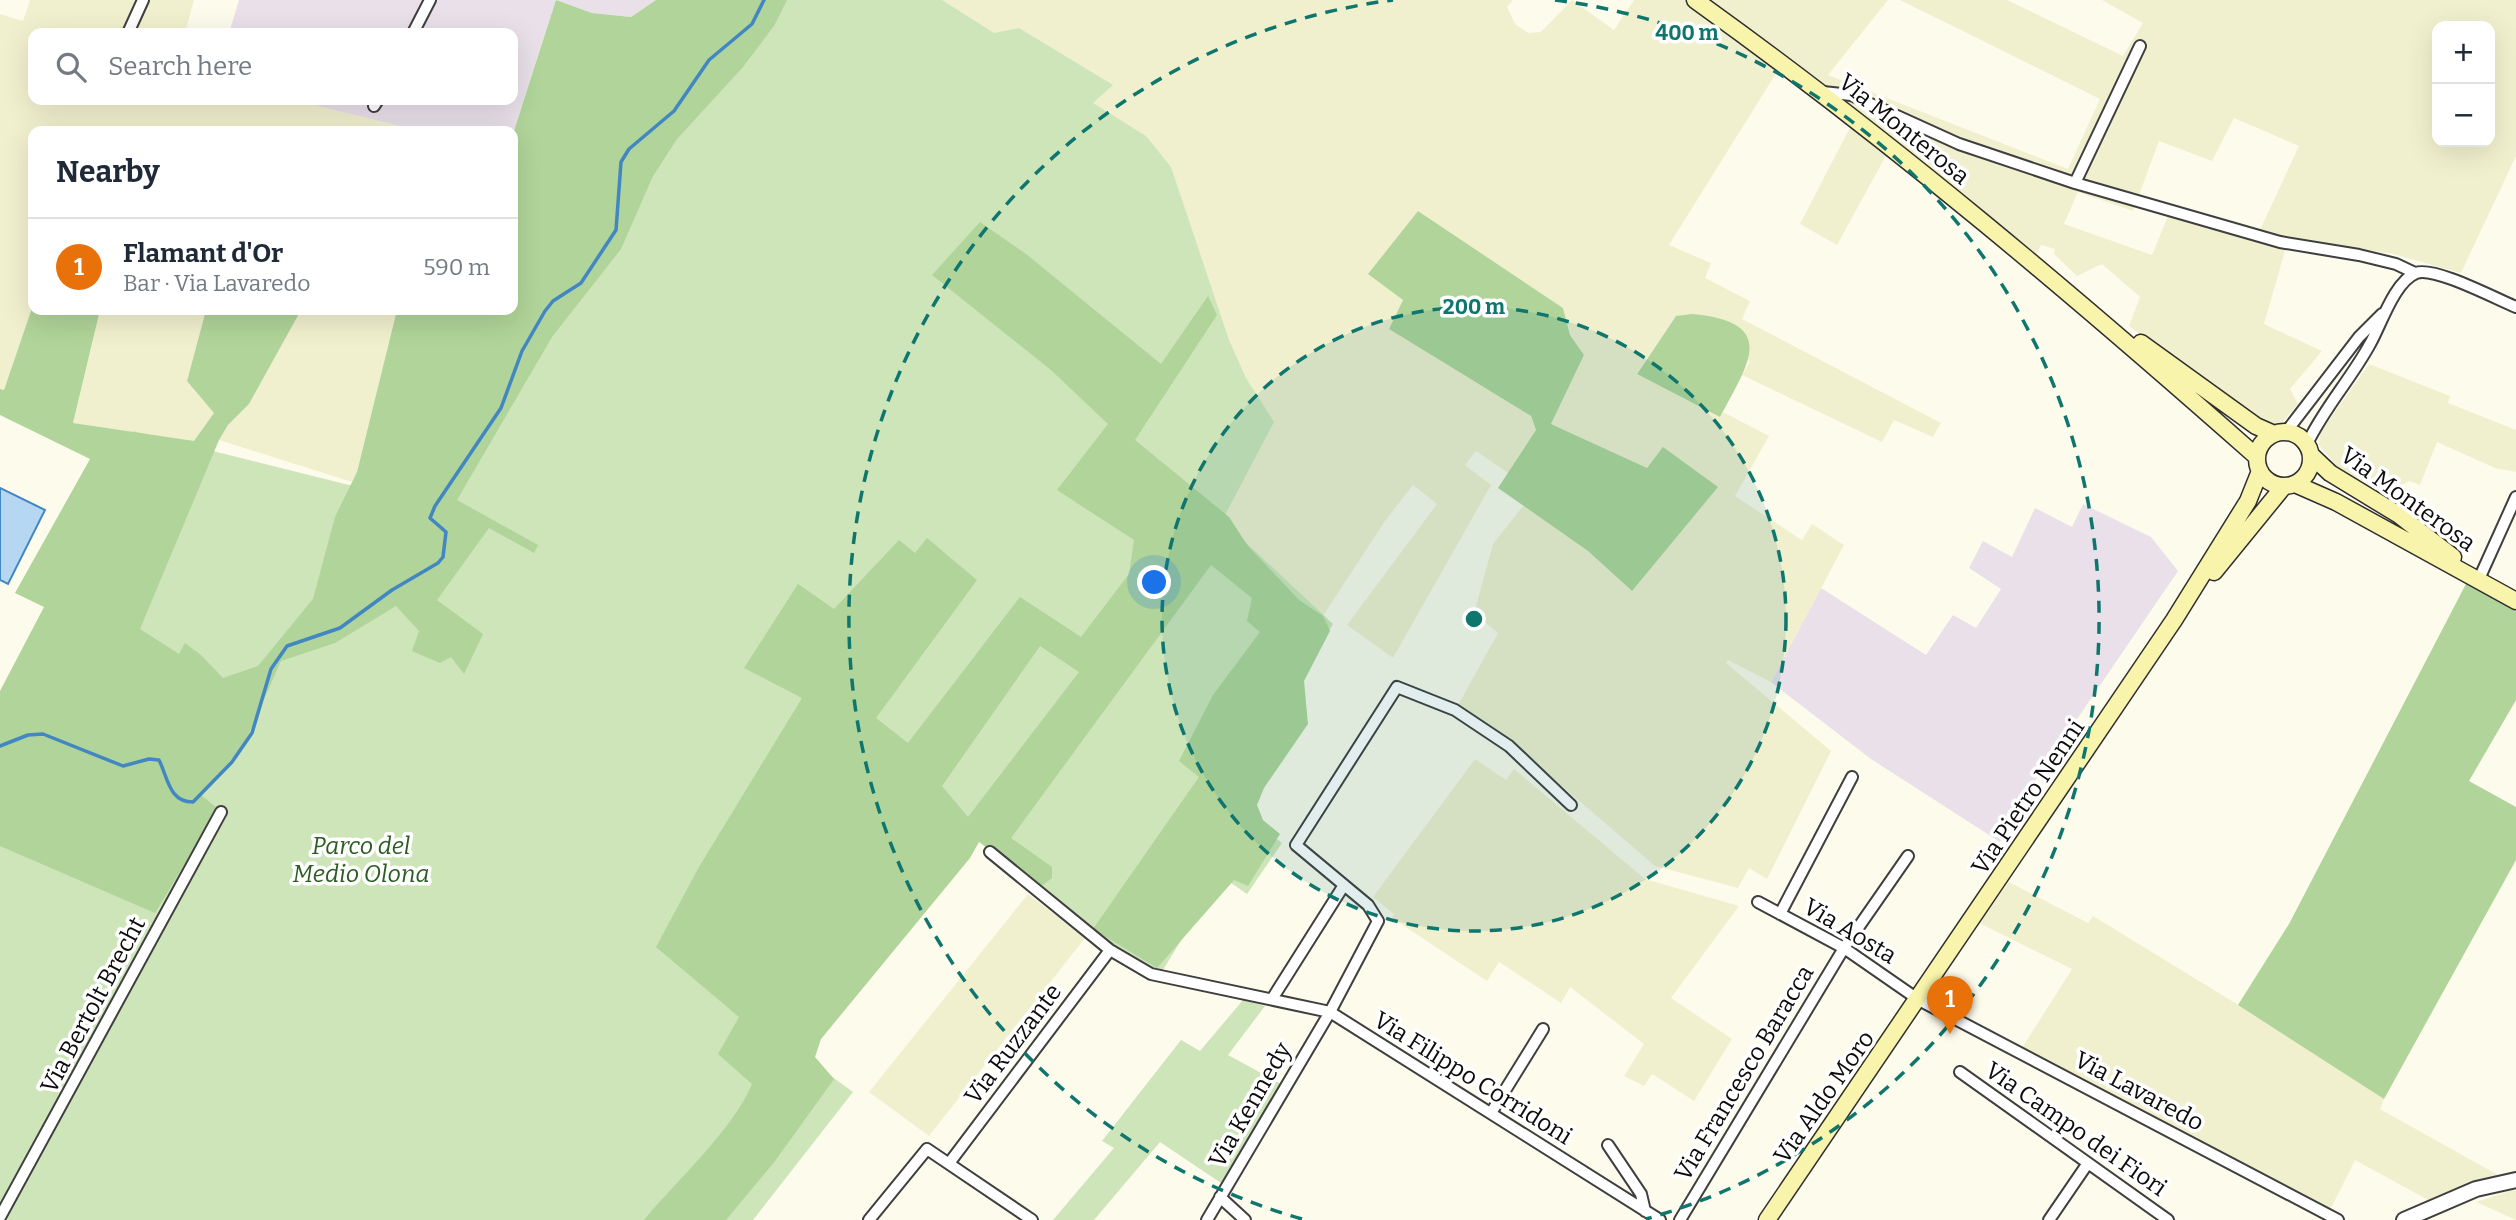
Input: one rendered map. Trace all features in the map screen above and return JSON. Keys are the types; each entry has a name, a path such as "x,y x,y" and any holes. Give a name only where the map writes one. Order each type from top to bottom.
{"main road":[{"name":"Via Monterosa","path":"1695,0 1823,92 2078,300 2258,464"},
{"name":"Via Monterosa","path":"2078,300 2256,426 2280,433"},
{"path":"2280,433 2298,435 2309,449 2311,465 2306,476 2289,485 2265,479 2258,464 2260,447 2280,433"},
{"name":"Via Monterosa","path":"2309,449 2330,473 2399,516 2479,579"},
{"name":"Via Pietro Nenni","path":"1919,1000 2174,620 2248,500 2258,464"},
{"name":"Via Monterosa","path":"2289,485 2325,496 2516,601"},
{"name":"Via Pietro Nenni","path":"2174,620 2289,485"},
{"name":"Via Aldo Moro","path":"1767,1220 1919,1000"}],"street":[{"path":"130,28 143,0"},
{"path":"416,28 430,0"},
{"path":"2076,183 2140,46"},
{"path":"1823,92 1851,95 1959,144 2076,183 2280,242 2359,255 2396,264 2415,273 2435,273 2516,307"},
{"path":"2309,449 2371,344 2386,310 2405,280 2415,273"},
{"path":"2280,433 2359,337 2386,310"},
{"path":"2479,579 2516,496"},
{"path":"1272,999 1344,885 1296,845 1397,687 1455,710 1509,746 1571,805"},
{"path":"1780,914 1852,776"},
{"name":"Via Bertolt Brecht","path":"0,1217 221,812"},
{"name":"Via Filippo Corridoni","path":"990,852 1110,950 1151,974 1330,1012 1660,1220"},
{"name":"Via Francesco Baracca","path":"1680,1220 1844,948 1908,856"},
{"name":"Via Kennedy","path":"1207,1220 1330,1012 1378,921 1368,905 1344,885"},
{"name":"Via Aosta","path":"1758,902 1844,948 1919,1000"},
{"name":"Via Ruzzante","path":"950,1162 1110,950"},
{"name":"Via Lavaredo","path":"1919,1000 2338,1220"},
{"path":"1491,1114 1543,1029"},
{"name":"Via Campo dei Fiori","path":"1960,1072 2168,1220"},
{"name":"Via Filippo Corridoni","path":"1608,1145 1641,1194 1645,1211"},
{"path":"869,1220 927,1149 950,1162 1032,1220"},
{"path":"2049,1220 2088,1163"},
{"path":"2404,1220 2476,1189 2516,1180"},
{"path":"1220,1198 1245,1220"}],"shaded area":[{"path":"239,0 556,0 516,126 399,126 313,105 518,105 518,28 231,28"},
{"path":"556,0 656,0 631,17 592,13"},
{"path":"2083,504 2151,537 2178,571 2015,810 2000,842 1871,759 1771,682 1821,588 1926,655 1953,615 1976,628 2001,589 1969,568 1983,541 2012,557 2035,508 2072,527"}],"green space":[{"path":"30,0 194,0 186,28 28,28 28,105 313,105 399,126 28,126 30,315 4,390 0,389 0,14 23,21"},
{"path":"556,0 592,13 631,17 656,0 787,0 774,26 743,67 677,139 653,176 621,249 552,337 457,500 538,545 534,553 489,528 437,600 483,634 464,674 451,657 440,663 412,651 419,631 396,606 335,643 281,661 243,747 200,794 218,809 155,913 0,846 0,691 44,607 15,593 90,459 0,415 0,389 4,390 30,315 99,315 73,423 194,441 214,413 187,381 205,315 298,315 249,404 228,425 219,440 140,629 179,654 185,643 223,678 258,666 313,599 335,517 357,472 396,315 518,315 518,126 516,126"},
{"name":"Parco del Medio Olona","path":"766,0 942,0 994,33 1019,28 1113,85 1093,103 1146,136 1171,167 1229,340 1246,378 1274,422 1225,515 1226,524 1333,624 1227,798 1282,843 1247,894 1221,876 1161,973 1118,950 1094,932 982,834 802,1055 853,1092 753,1220 0,1220 0,700 133,431 437,507 620,219"},
{"path":"787,0 1513,0 1507,7 1515,24 1528,33 1541,32 1572,0 1614,30 1634,0 1888,0 1828,75 2068,169 2100,99 1900,0 2007,0 2123,56 2143,23 2102,0 2516,0 2516,156 2461,273 2393,254 2289,237 2264,324 2322,351 2290,389 2298,404 2281,424 2269,425 2252,417 2129,326 2140,297 2102,264 2077,276 2054,254 2055,249 2041,245 2036,255 1894,141 1837,245 1800,224 1857,114 1785,59 1669,245 1711,263 1705,278 1750,301 1742,319 1941,423 1933,437 1894,420 1882,442 1742,375 1750,362 1676,316 1637,373 1721,416 1723,412 1769,436 1735,496 1802,540 1812,524 1844,545 1771,682 1728,660 1726,663 1831,751 1767,879 1749,868 1738,888 1655,866 1512,743 1458,705 1498,633 1474,613 1493,544 1523,506 1588,551 1632,591 1664,447 1647,468 1551,424 1584,355 1570,335 1563,308 1418,211 1369,274 1403,300 1389,329 1531,416 1536,430 1508,473 1476,451 1465,465 1491,485 1393,658 1347,625 1437,504 1413,485 1385,521 1323,616 1299,600 1248,546 1229,517 677,139","holes":["2234,118 2299,146 2260,230 2172,206 2152,255 2064,224 2078,192 2133,211 2159,141 2212,161"]},
{"path":"1418,211 1563,308 1570,335 1584,355 1551,424 1647,468 1663,447 1718,487 1632,591 1588,551 1498,488 1536,430 1531,416 1389,329 1403,300 1368,274"},
{"path":"980,222 1026,254 1161,364 1208,296 1217,315 1135,440 1229,517 1248,546 1299,600 1323,616 1330,631 1304,681 1308,724 1264,788 1257,805 1263,820 1280,834 1248,886 1234,880 1157,968 1093,929 1199,777 1179,761 1213,695 1260,632 1247,621 1252,598 1211,565 1011,838 1052,867 1052,878 1040,887 979,842 970,858 821,1039 815,1057 834,1079 775,1161 726,1220 644,1220 718,1137 752,1084 718,1054 739,1017 656,947 699,867 802,698 744,668 798,584 834,609 899,540 915,553 927,538 977,580 876,718 908,743 1020,597 1081,637 1129,574 1134,540 1057,490 1108,424 1051,370 932,275","holes":["1040,646 1079,672 968,817 942,786"]},
{"path":"1692,314 1719,319 1737,326 1747,336 1750,348 1747,363 1720,417 1637,374 1676,316"},
{"path":"99,315 205,315 187,381 215,413 194,442 73,423"},
{"path":"298,315 396,315 357,472 352,482 219,440 228,425 249,404"},
{"path":"2369,364 2450,396 2448,403 2516,430 2516,472 2495,468 2437,442 2420,485 2410,481 2385,493 2338,468 2319,445 2320,433"},
{"path":"2467,582 2516,611 2516,700 2469,781 2516,807 2516,860 2384,1099 2238,1005 2289,924"},
{"path":"1475,759 1506,780 1514,769 1645,879 1739,906 1671,998 1732,1039 1694,1101 1652,1074 1644,1086 1624,1076 1644,1044 1570,987 1561,1003 1499,962 1487,981 1392,918 1394,914 1373,897"},
{"path":"2009,882 2088,923 2093,916 2276,1028 2384,1099 2380,1109 2498,1175 2430,1201 2355,1160 2330,1210 2022,1048 2072,969 1979,923"},
{"path":"1028,894 1085,938 929,1136 869,1092"},
{"path":"1243,1000 1265,1006 1228,1055 1281,1084 1221,1183 1160,1142 1094,1220 1053,1220 1114,1148 1102,1141 1181,1040 1200,1051"},
{"path":"2516,1189 2516,1220 2476,1202 2507,1192"}],"water":[{"path":"0,488 45,510 8,584 0,580"}],"waterway":[{"path":"0,746 28,735 43,734 123,766 149,759 159,760 174,793 185,801 193,802 232,762 252,733 271,669 287,646 340,628 392,590 438,563 443,557 446,532 430,518 435,506 501,408 522,351 545,311 553,301 581,283 616,230 621,162 629,149 674,111 709,60 752,24 764,0"}],"place":[{"name":"Flamant d'Or","path":"1950,1034"}]}
